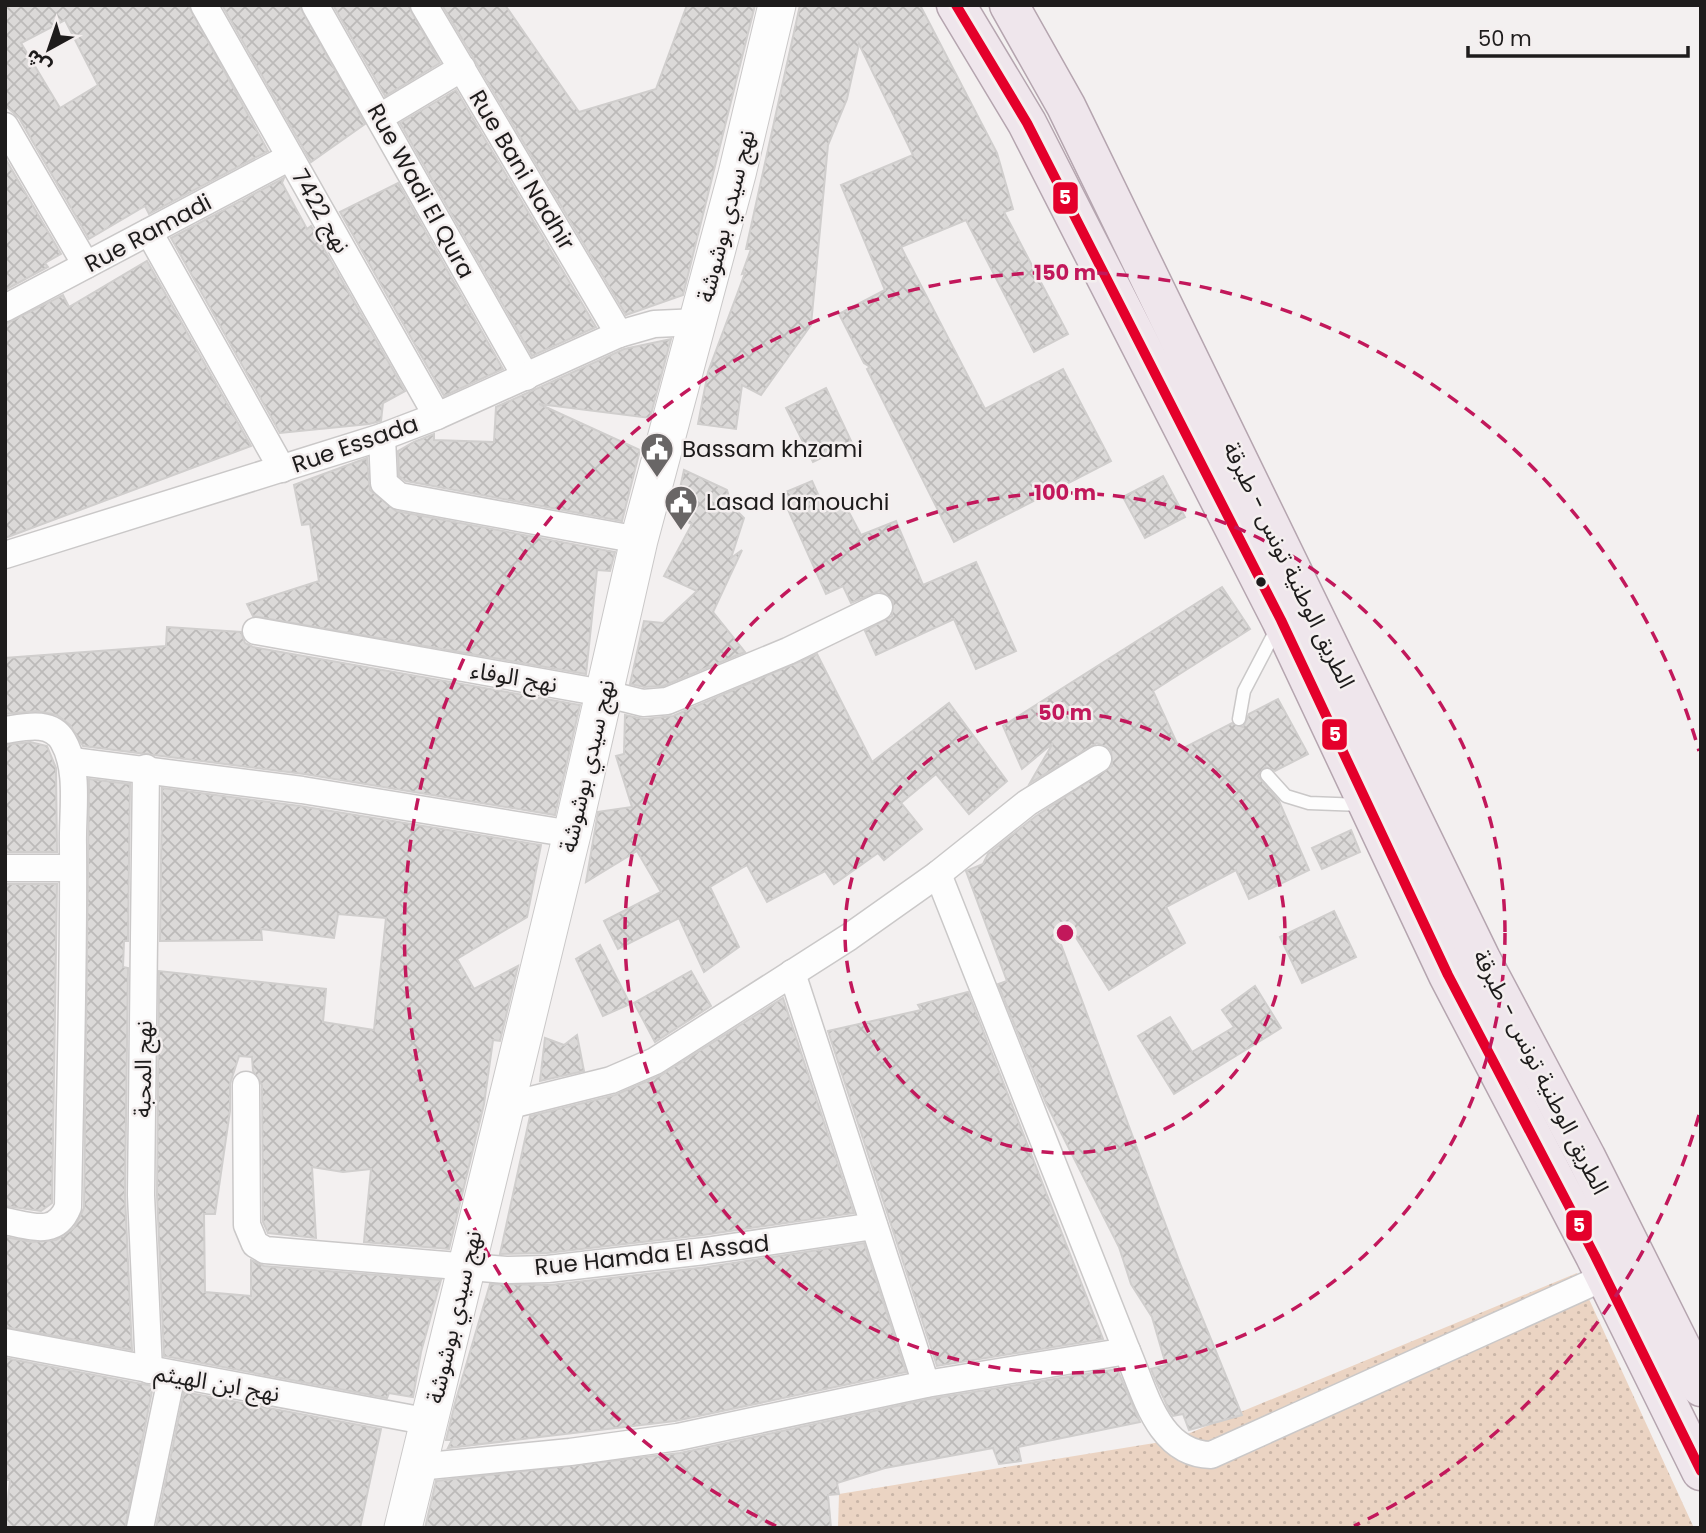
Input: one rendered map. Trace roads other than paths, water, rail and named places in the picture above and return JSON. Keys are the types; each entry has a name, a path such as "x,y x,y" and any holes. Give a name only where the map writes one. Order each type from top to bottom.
{"main road":[{"name":"الطريق الوطنية تونس - طبرقة","path":"956,5 1027,123 1281,620 1371,804 1448,975 1569,1166 1701,1387"},
{"name":"الطريق الوطنية تونس - طبرقة","path":"1009,5 1066,106 1482,959 1569,1166 1605,1278 1701,1471"}],"street":[{"name":"نهج 7422","path":"204,5 437,416"},
{"name":"Rue Wadi El Qura","path":"316,5 526,377"},
{"name":"Rue Bani Nadhir","path":"424,5 620,334"},
{"name":"نهج سيدي بوشوشة","path":"403,1528 572,834 639,540 699,322 777,5"},
{"path":"380,117 462,68"},
{"path":"5,126 86,265"},
{"name":"Rue Ramadi","path":"5,308 290,157"},
{"path":"149,232 282,468"},
{"name":"Rue Essada","path":"5,555 382,437 437,416 620,334 654,324 699,322"},
{"path":"382,437 384,483 399,496 639,540"},
{"name":"نهج الوفاء","path":"256,631 603,693 643,704 667,701 788,651 879,607"},
{"path":"5,730 27,726 54,731 62,739 72,761 73,868 68,1207 59,1223 44,1229 5,1221"},
{"path":"507,1106 611,1080 655,1061 849,937 937,874 1027,803 1098,759"},
{"path":"72,761 146,768 572,834"},
{"name":"نهج المحبة","path":"141,1528 160,1372 141,1195 146,768"},
{"path":"5,868 73,868"},
{"path":"937,874 1127,1351 1157,1421 1170,1440 1182,1450 1196,1455 1211,1455 1605,1278"},
{"path":"792,973 926,1384"},
{"name":"Rue Hamda El Assad","path":"246,1085 247,1225 255,1244 277,1251 506,1270 604,1264 874,1226"},
{"name":"نهج ابن الهيثم","path":"5,1342 430,1422"},
{"path":"418,1467 570,1452 678,1437 926,1384 1127,1351"}],"lane":[{"path":"1239,719 1244,691 1281,620"},
{"path":"1267,775 1286,796 1309,803 1371,804"}],"place":[{"name":"Bassam khzami","path":"657,479"},
{"name":"Lasad lamouchi","path":"681,532"}]}
